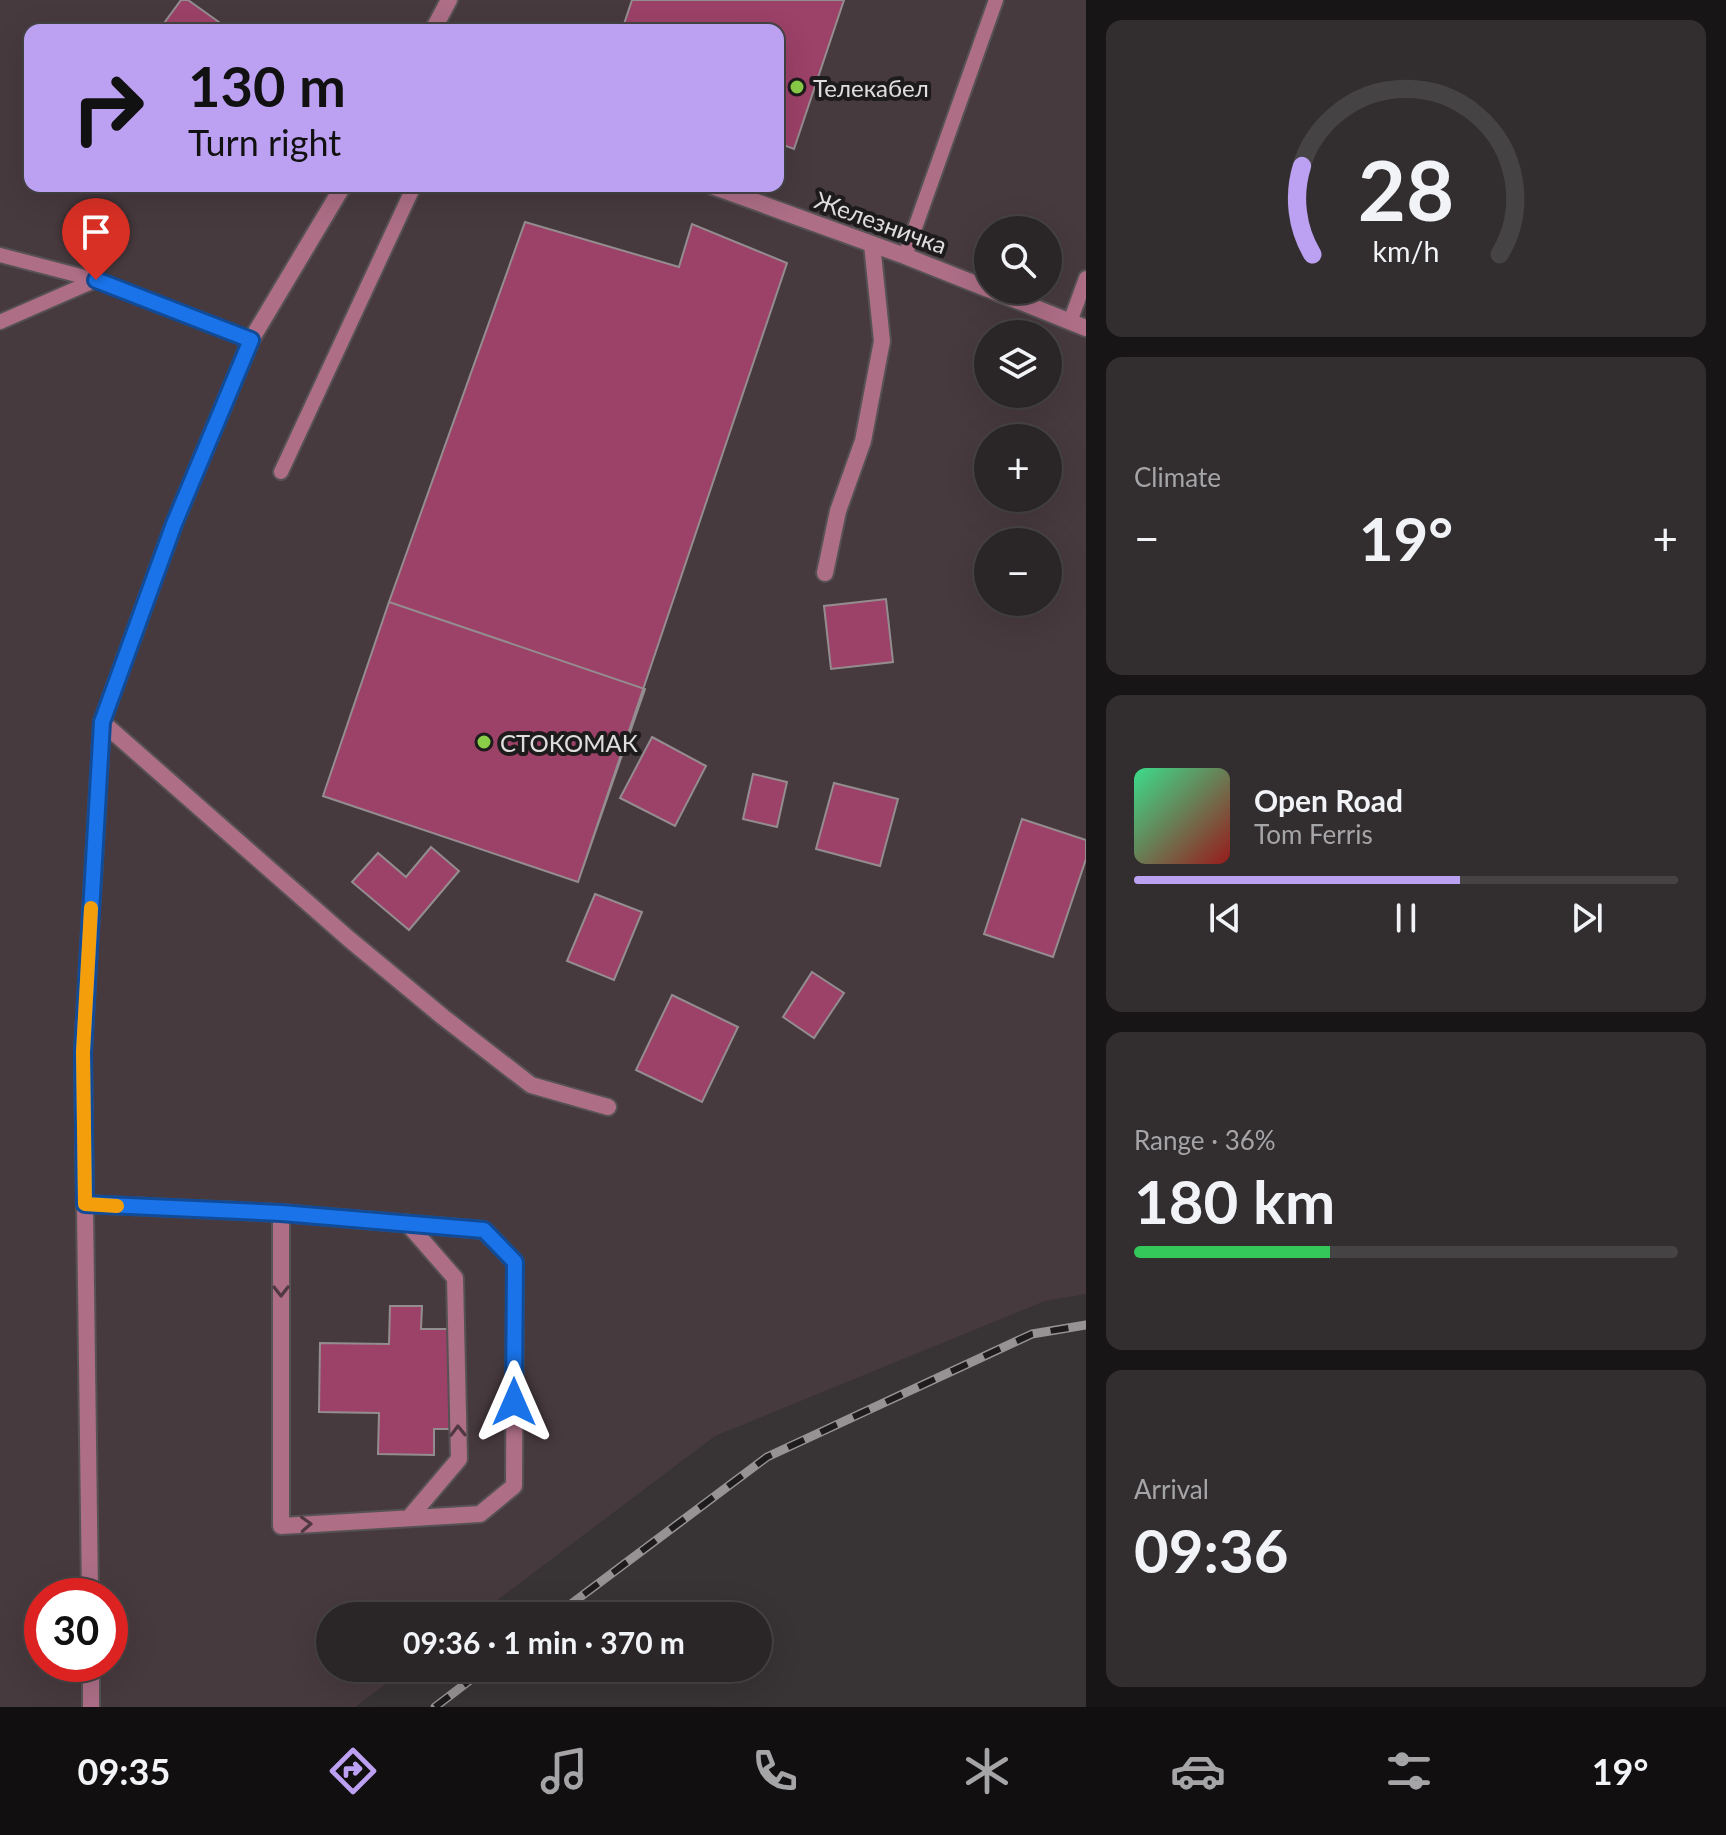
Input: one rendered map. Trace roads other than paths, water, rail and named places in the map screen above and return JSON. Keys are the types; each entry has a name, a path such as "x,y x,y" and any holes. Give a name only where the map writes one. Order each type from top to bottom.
{"street":[{"path":"436,24 449,0"},
{"path":"90,1578 83,1052 102,722 174,524 251,340 339,192"},
{"name":"Железничка","path":"729,192 974,283"},
{"path":"825,573 838,511 863,441 882,341 872,244"},
{"name":"Железничка","path":"1026,304 1078,325"},
{"path":"102,722 349,939 531,1085 608,1107"},
{"path":"85,1204 281,1213 484,1230 515,1262 514,1486 480,1514 281,1526 281,1213"},
{"path":"407,1223 455,1278 459,1459 409,1518"},
{"path":"91,1682 91,1707"}],"lane":[{"path":"905,256 996,0"},
{"path":"281,472 413,192"},
{"path":"0,255 96,280 251,340"},
{"path":"1078,325 1086,278"},
{"path":"0,322 96,280"}],"railway":[{"path":"574,1602 767,1457 1032,1334 1086,1325"},
{"path":"435,1707 468,1682"}],"place":[{"name":"Телекабел","path":"797,87"},
{"name":"СТОКОМАК","path":"484,742"}]}
